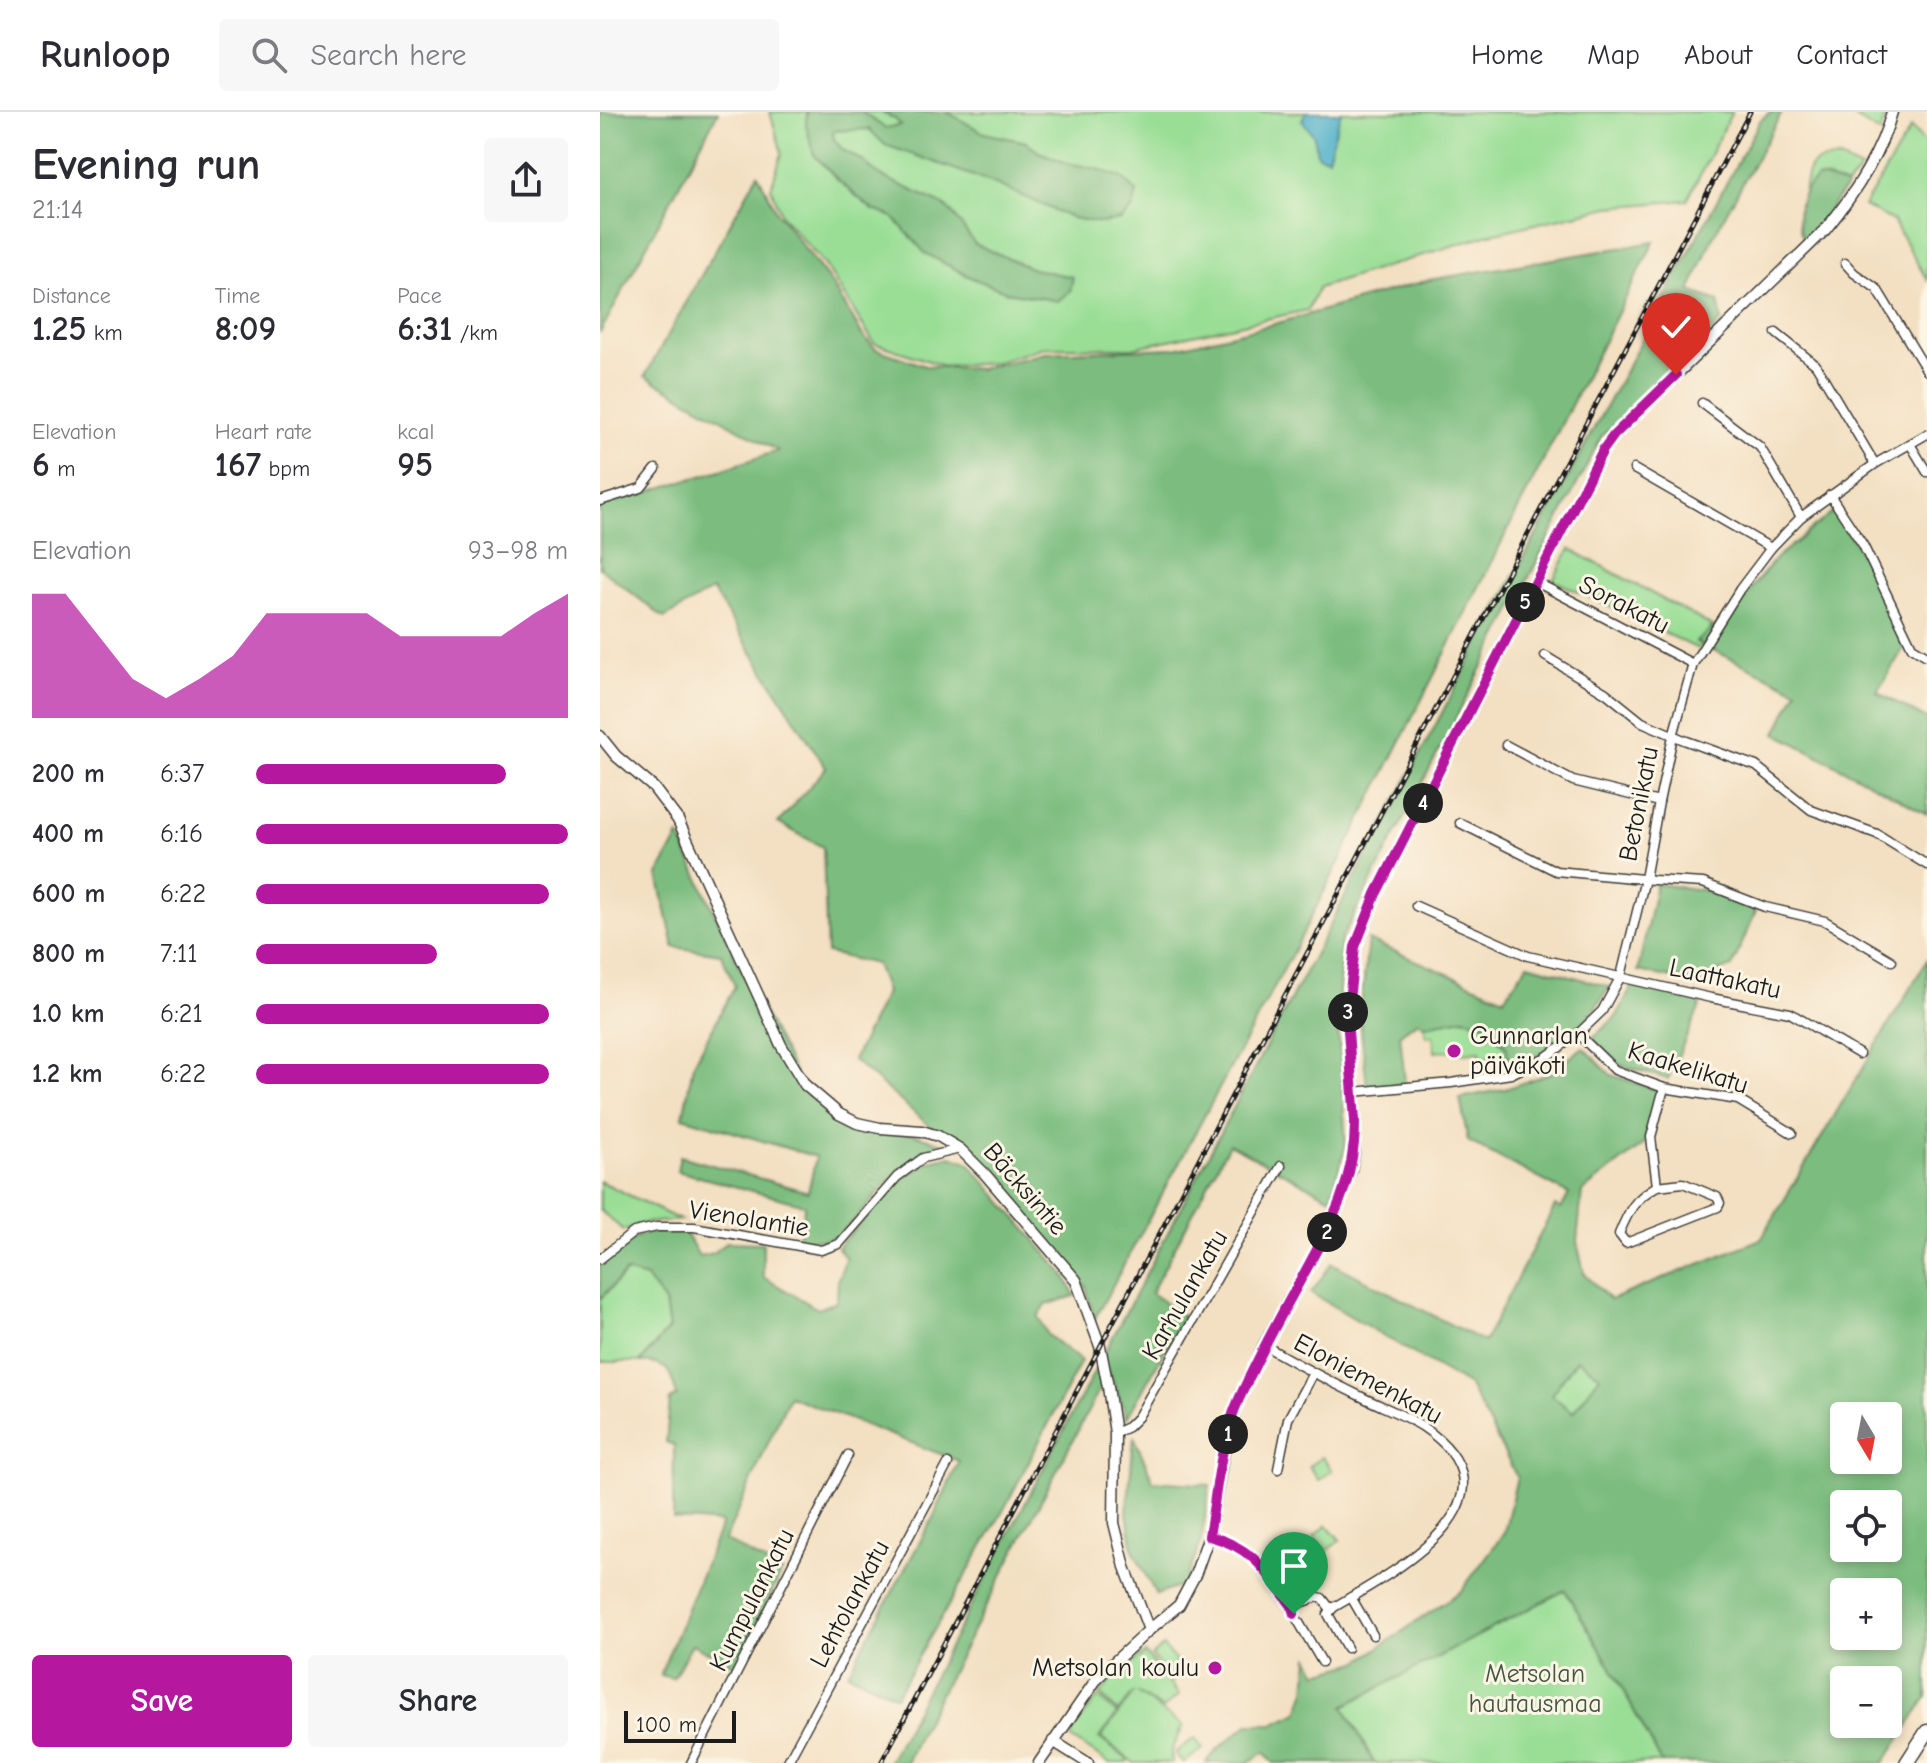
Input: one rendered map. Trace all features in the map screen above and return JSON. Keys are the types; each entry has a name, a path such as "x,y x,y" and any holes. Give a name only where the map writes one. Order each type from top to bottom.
{"highway":[{"path":"1907,1763 1927,1732"}],"street":[{"path":"1039,1763 1098,1677 1179,1605 1195,1575 1209,1536 1225,1445 1237,1403 1264,1345 1327,1232 1349,1179 1356,1136 1347,1018 1357,941 1376,894 1607,443 1843,208 1880,148 1892,112"},
{"path":"1845,263 1877,289 1927,371"},
{"path":"1776,333 1816,365 1875,464"},
{"path":"1702,403 1760,447 1801,517"},
{"name":"Betonikatu","path":"1353,1092 1511,1074 1546,1057 1578,1034 1602,1011 1621,976 1645,879 1673,736 1693,664 1740,589 1771,548 1801,517 1875,464 1927,434"},
{"path":"1910,444 1927,472"},
{"path":"600,501 641,488 656,469"},
{"path":"1634,469 1771,548"},
{"path":"1830,495 1863,545 1912,647 1927,656"},
{"name":"Sorakatu","path":"1536,582 1693,664"},
{"path":"1545,656 1606,693 1642,722 1756,766 1811,810 1877,834 1927,865"},
{"name":"Bäcksintie","path":"600,736 616,756 653,787 678,820 781,1045 805,1085 839,1114 857,1123 922,1131 960,1149 1076,1280 1100,1346 1115,1433 1114,1523 1125,1567 1149,1630"},
{"path":"1506,745 1573,781 1659,802"},
{"path":"1460,823 1556,871 1703,883 1765,907 1825,921 1892,961"},
{"name":"Laattakatu","path":"1416,906 1528,956 1790,1013 1859,1054"},
{"name":"Kaakelikatu","path":"1578,1034 1615,1070 1664,1088 1738,1100 1792,1133"},
{"path":"1657,1186 1651,1137 1664,1088"},
{"name":"Vienolantie","path":"600,1259 634,1232 657,1227 694,1227 821,1250 839,1244 897,1177 923,1158 960,1149"},
{"name":"Karhulankatu","path":"1115,1433 1128,1427 1138,1417 1281,1166"},
{"path":"1683,1183 1717,1197 1720,1203 1718,1207 1626,1243 1619,1234 1626,1217 1636,1200 1657,1186 1683,1183"},
{"name":"Eloniemenkatu","path":"1264,1345 1313,1373 1421,1426 1454,1454 1463,1476 1464,1489 1455,1514 1434,1540 1371,1586 1334,1607"},
{"path":"1278,1469 1288,1419 1313,1373"},
{"name":"Kumpulankatu","path":"691,1763 848,1455"},
{"name":"Lehtolankatu","path":"787,1763 948,1464"},
{"path":"1209,1536 1237,1545 1256,1559 1292,1606 1322,1662"},
{"path":"1292,1606 1318,1597 1329,1607 1334,1607"},
{"path":"1351,1597 1373,1635"},
{"path":"1334,1607 1328,1614 1347,1648"},
{"path":"1053,1741 1088,1763"}],"green space":[{"path":"600,112 718,112 600,333"},
{"path":"770,112 1732,112 1687,200 1609,207 1487,235 1318,288 1308,310 1132,348 1044,347 994,363 944,366 874,343 825,265 783,217 771,188 782,153"},
{"path":"807,112 862,112 885,128 901,125 881,112 947,112 984,133 1026,142 1039,152 1067,163 1123,178 1137,192 1133,208 1121,220 1101,223 1072,218 991,182 885,145 869,129 833,131 834,140 843,150 879,175 944,205 975,244 1033,269 1073,277 1070,291 1058,301 1007,292 925,253 893,217 873,210 840,182 814,155 806,125"},
{"path":"1770,112 1782,112 1713,237 1690,291 1718,301 1722,321 1602,436 1341,940 1338,1025 1346,1145 1331,1198 1229,1144 1151,1293 1184,1316 1127,1418 1109,1371 906,1763 888,1763 1511,582 1760,121"},
{"path":"1846,112 1887,112 1880,133"},
{"path":"1911,128 1927,145 1927,280 1893,221 1864,206"},
{"path":"1840,159 1861,169 1847,186 1824,179 1814,182 1804,192 1813,165"},
{"path":"758,174 777,212 832,284 863,336 876,349 925,366 979,369 1046,353 1175,348 1271,325 1429,280 1654,242 1299,941 1094,1320 1086,1287 967,1142 932,1128 853,1060 886,992 876,964 827,953 823,847 778,823 826,768 712,590 664,618 600,568 600,506 778,451 645,376"},
{"path":"1817,178 1847,186 1808,238 1802,236 1798,212 1802,197"},
{"path":"1834,511 1858,548 1904,648 1877,692 1927,719 1927,814 1776,733 1797,690 1696,642 1732,612 1776,558"},
{"path":"1570,549 1712,626 1698,649 1553,580"},
{"path":"679,836 746,980 804,1090 842,1123 872,1134 913,1134 946,1145 918,1158 897,1173 849,1226 830,1239 798,1238 805,1205 677,1171 680,1156 808,1192 816,1157 683,1117 693,1065 735,986 721,954 674,947 658,875"},
{"path":"1656,884 1704,890 1756,911 1732,967 1718,972 1707,985 1638,971"},
{"path":"1368,940 1504,998 1528,964 1610,987 1581,1027 1549,1050 1511,1070 1506,1046 1483,1023 1464,1018 1424,1025 1418,1021 1400,1034 1405,1083 1367,1087 1360,1019"},
{"path":"1927,960 1927,1697 1902,1735 1902,1666 1830,1666 1830,1738 1900,1738 1884,1763 1662,1763 1565,1590 1344,1706 1374,1763 1274,1763 1265,1752 1247,1763 1206,1763 1248,1724 1273,1724 1298,1712 1306,1690 1309,1657 1318,1673 1358,1662 1461,1591 1504,1533 1517,1477 1469,1386 1311,1293 1332,1263 1484,1342 1555,1206 1561,1209 1569,1194 1468,1141 1460,1098 1505,1089 1551,1073 1583,1047 1611,1075 1659,1091 1644,1144 1582,1192 1577,1242 1584,1273 1610,1300 1761,1239","holes":["1577,1359 1600,1376 1573,1412 1551,1395"]},
{"path":"1633,985 1702,1002 1668,1079 1620,1065 1591,1039 1617,1016"},
{"path":"1464,1018 1483,1023 1506,1047 1508,1055 1481,1057 1480,1051 1456,1054 1455,1050 1435,1052 1433,1035 1426,1036 1424,1025"},
{"path":"951,1156 968,1162 1064,1274 1075,1296 1046,1305 1038,1317 1048,1335 1081,1361 1003,1511 896,1696 848,1673 934,1516 959,1461 789,1396 725,1540 782,1572 736,1666 692,1644 673,1678 660,1675 722,1523 673,1519 674,1445 666,1442 670,1400 677,1396 667,1370 657,1364 640,1362 669,1329 665,1303 646,1278 626,1272 600,1299 600,1266 628,1241 658,1231 684,1230 699,1256 714,1253 726,1242 763,1243 763,1277 818,1309 837,1301 838,1279 846,1258 837,1248 901,1179 930,1161"},
{"path":"600,1181 680,1220 645,1223 623,1230 600,1210"},
{"path":"626,1272 646,1278 665,1303 669,1329 640,1362 600,1362 600,1299"},
{"path":"1578,1359 1601,1376 1573,1412 1550,1395"},
{"path":"1134,1436 1153,1481 1210,1485 1201,1543 1184,1585 1156,1595 1133,1550 1127,1513"},
{"path":"1322,1457 1332,1470 1319,1480 1309,1466"},
{"path":"1327,1525 1340,1540 1327,1551 1314,1537"},
{"name":"Metsolan hautausmaa","path":"1565,1590 1662,1763 1374,1763 1344,1706"},
{"path":"1163,1646 1185,1672 1172,1681 1152,1656"},
{"path":"1145,1653 1179,1695 1163,1709 1137,1693 1183,1726 1171,1752 1172,1763 1134,1763 1101,1738 1134,1692 1118,1712 1100,1695 1112,1679"},
{"path":"1098,1697 1117,1714 1099,1738 1128,1760 1127,1763 1109,1763 1072,1739 1072,1732"},
{"path":"1195,1738 1203,1749 1183,1763 1175,1753"}],"water":[{"path":"1306,112 1341,112 1328,158 1317,155 1314,136 1302,120"}],"railway":[{"path":"881,1763 1750,112"}],"place":[{"name":"Gunnarlan päiväkoti","path":"1454,1051"},
{"name":"Metsolan koulu","path":"1215,1668"}],"route":[{"path":"1294,1614 1292,1606 1256,1559 1237,1545 1209,1536 1225,1445 1237,1403 1264,1345 1327,1232 1349,1179 1356,1136 1347,1018 1357,941 1376,894 1603,450 1614,435 1676,375"}]}
